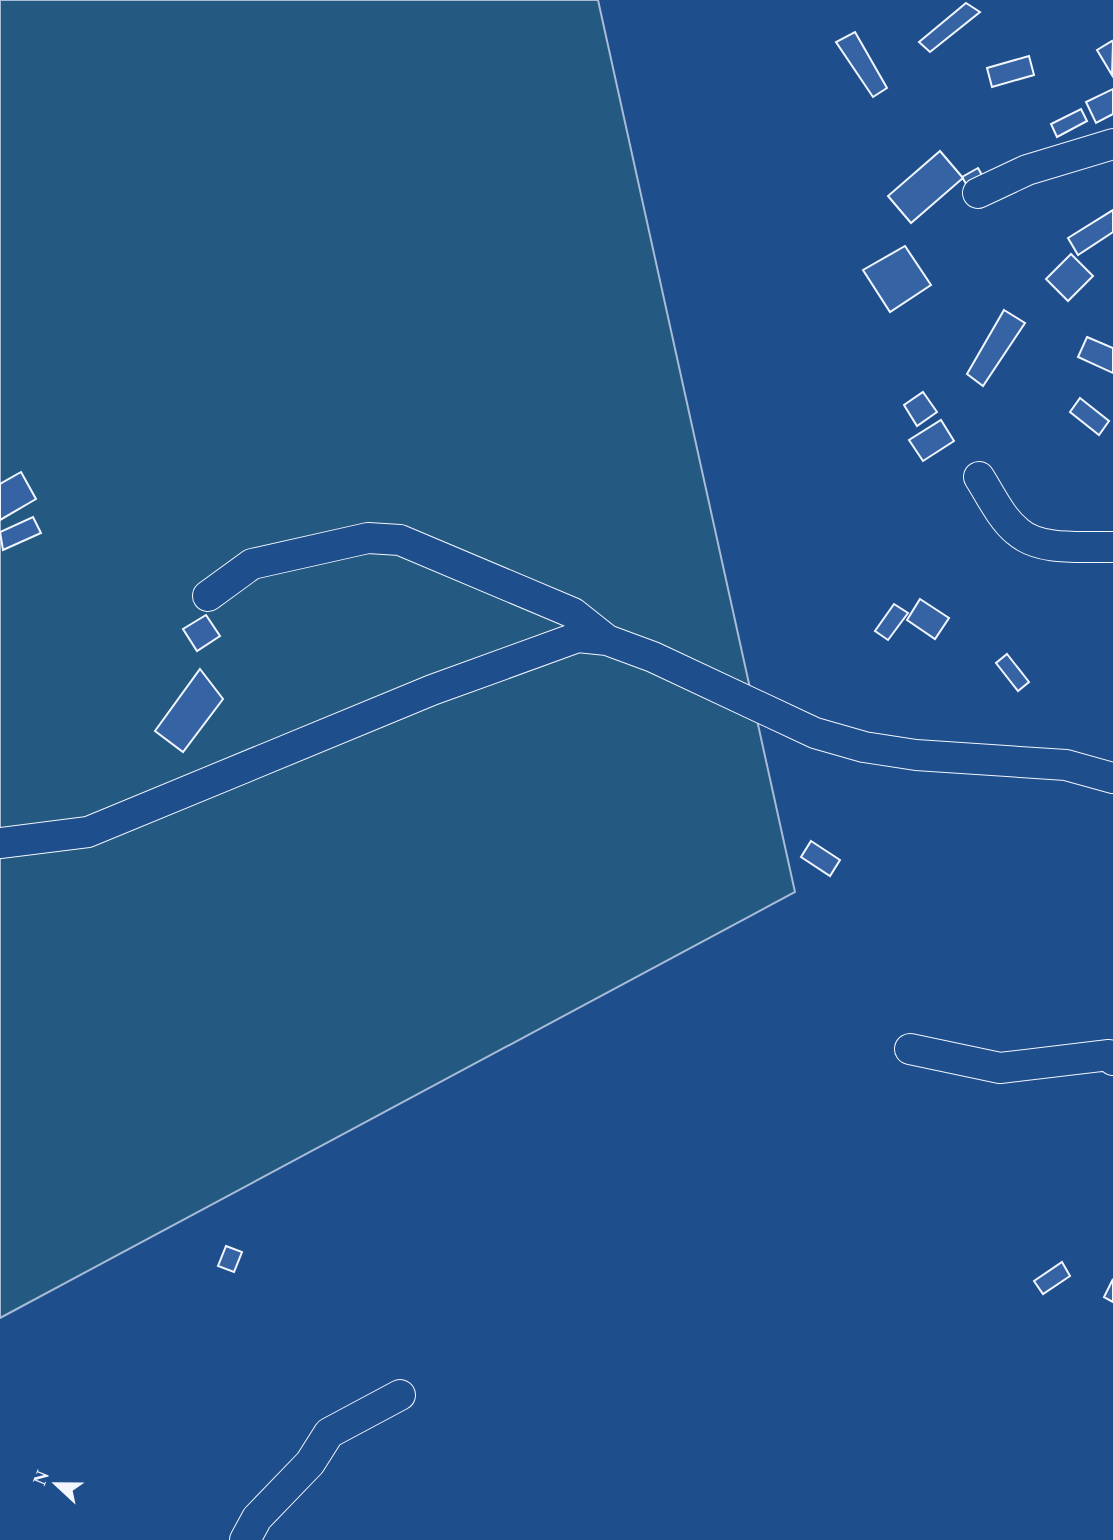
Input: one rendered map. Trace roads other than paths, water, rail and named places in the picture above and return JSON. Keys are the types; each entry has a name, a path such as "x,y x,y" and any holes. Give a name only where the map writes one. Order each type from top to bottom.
{"street":[{"path":"978,193 1027,170 1113,144"},
{"path":"979,477 1014,529 1025,538 1041,544 1113,547"},
{"path":"208,596 252,564 368,538 400,540 573,614 607,640"},
{"path":"0,843 88,832 432,690 579,636 607,640 653,657 815,733 864,747 916,755 1066,765 1113,778"},
{"path":"910,1049 1000,1068 1110,1055 1113,1060"},
{"path":"245,1540 257,1518 310,1463 329,1433 400,1395"}]}
